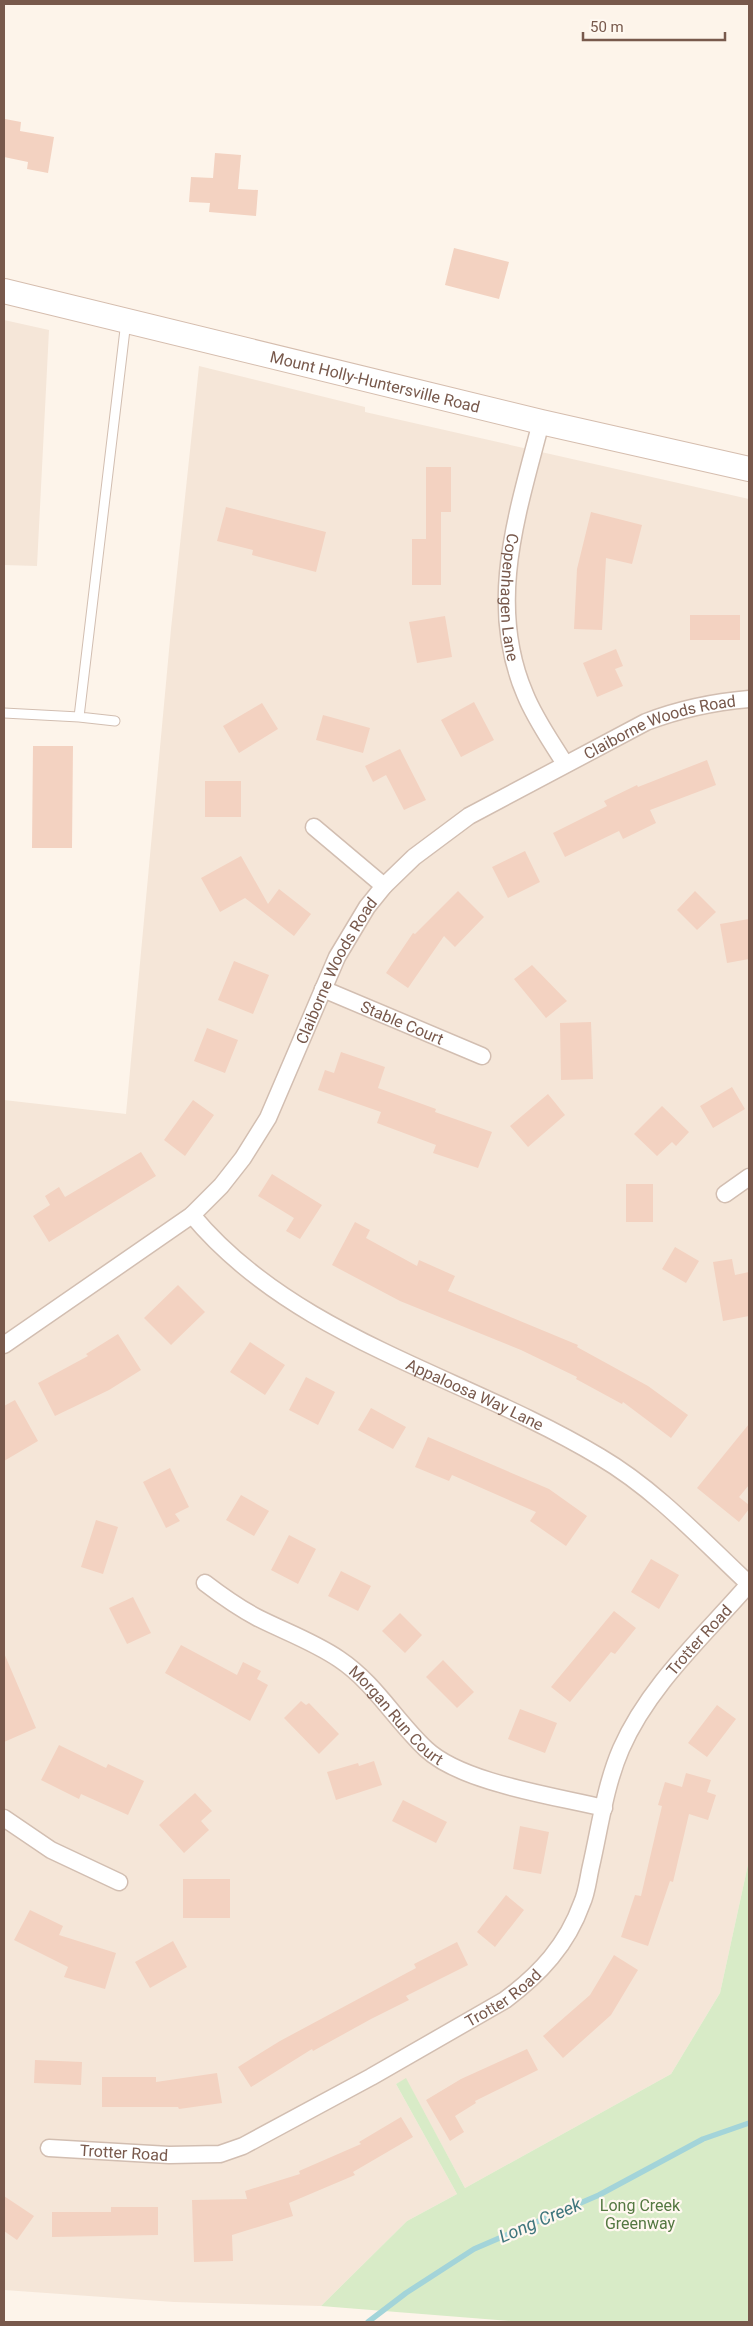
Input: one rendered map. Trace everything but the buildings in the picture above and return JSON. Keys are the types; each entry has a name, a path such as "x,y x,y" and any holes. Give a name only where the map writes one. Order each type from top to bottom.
{"main road":[{"name":"Mount Holly-Huntersville Road","path":"4,290 541,422 749,469"}],"street":[{"name":"Copenhagen Lane","path":"541,422 512,536 507,568 506,614 517,674 525,695 565,764"},
{"name":"Claiborne Woods Road","path":"4,1345 192,1215 221,1186 243,1158 268,1118 337,958 367,907 384,886 414,857 469,816 646,722 671,712 709,703 749,699"},
{"path":"314,826 384,886"},
{"name":"Stable Court","path":"323,989 482,1056"},
{"path":"725,1194 749,1177"},
{"name":"Appaloosa Way Lane","path":"192,1215 222,1248 257,1276 323,1320 362,1341 541,1424 601,1457 633,1480 669,1510 749,1584"},
{"name":"Morgan Run Court","path":"205,1583 240,1608 319,1646 341,1660 372,1687 426,1749 446,1764 492,1781 604,1808"},
{"name":"Trotter Road","path":"49,2148 169,2154 220,2154 243,2146 371,2077 505,2000 525,1986 546,1965 572,1927 583,1902 611,1776 640,1710 749,1584"},
{"path":"4,1818 51,1850 119,1882"}],"lane":[{"path":"79,717 126,320"},
{"path":"4,713 114,721"}],"shaded area":[{"path":"4,320 49,330 37,566 4,565"},
{"path":"199,366 365,407 365,412 749,499 749,1860 720,1993 671,2074 465,2188 406,2079 396,2084 457,2194 407,2221 321,2306 174,2302 4,2290 4,1100 126,1114 171,629"}],"green space":[{"name":"Long Creek Greenway","path":"749,1860 749,2322 524,2322 321,2306 407,2221 457,2194 396,2084 406,2078 465,2188 671,2074 720,1993"}],"waterway":[{"name":"Long Creek","path":"368,2322 406,2293 474,2249 599,2195 703,2139 749,2123"}]}
